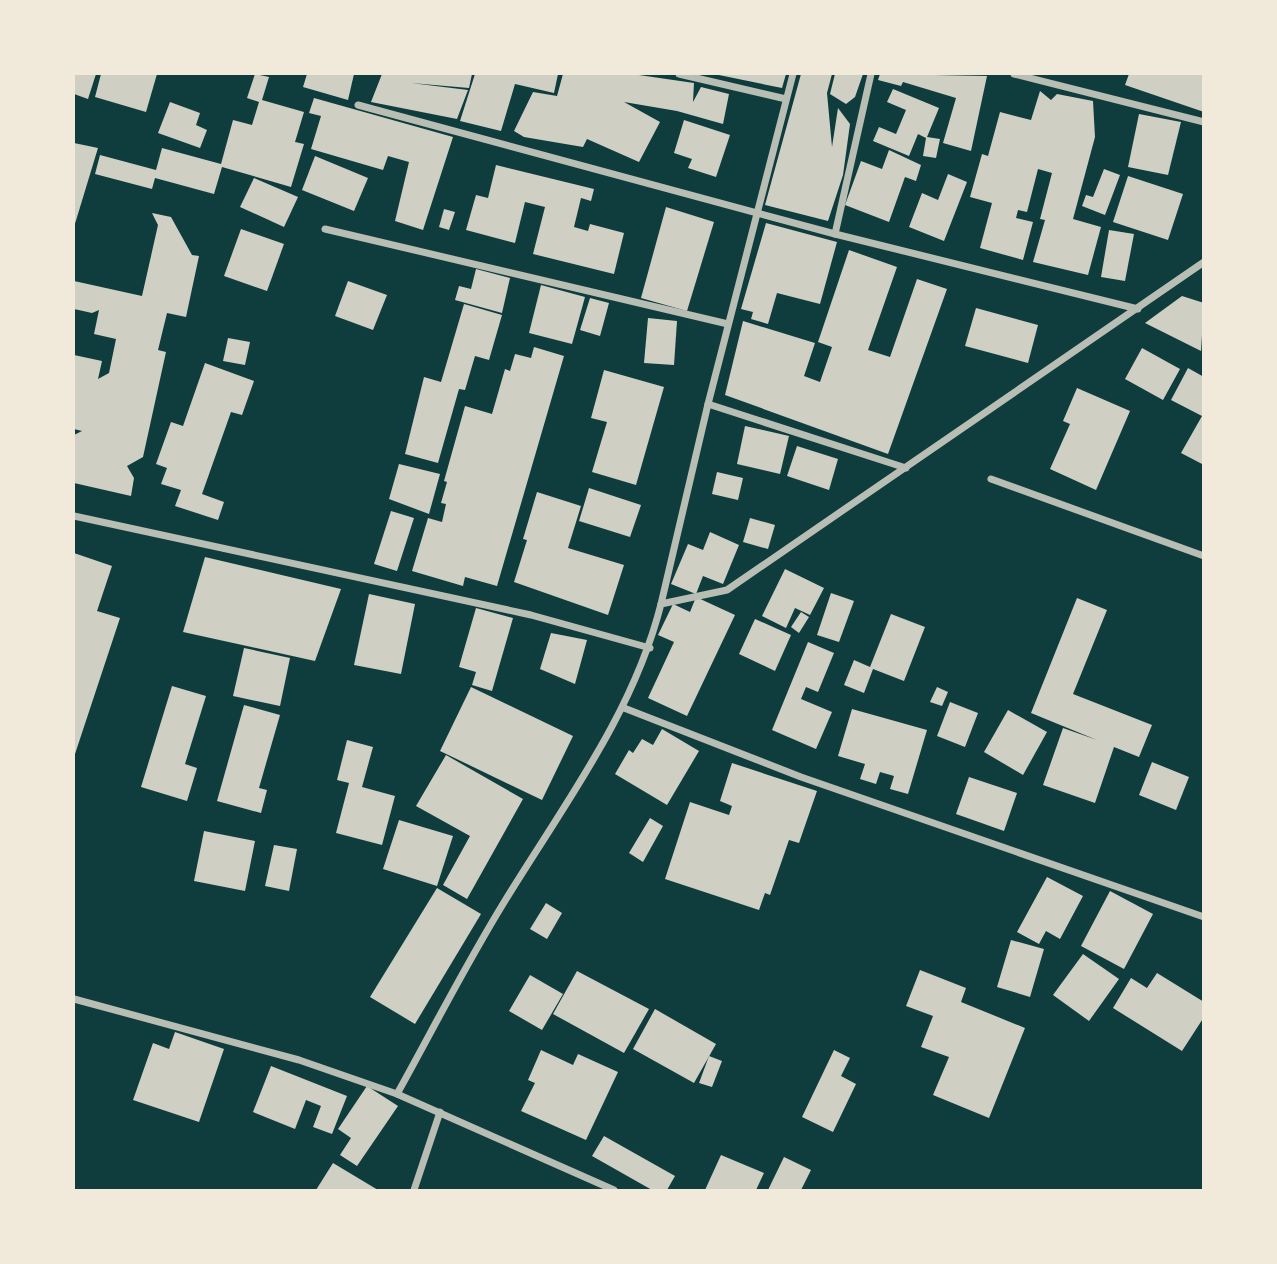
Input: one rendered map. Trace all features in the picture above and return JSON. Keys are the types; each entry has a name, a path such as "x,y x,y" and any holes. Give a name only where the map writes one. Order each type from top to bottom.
{"street":[{"path":"679,74 786,99"},
{"path":"397,1094 501,907 624,708 650,648 708,404 793,74"},
{"path":"835,234 871,74"},
{"path":"1014,74 1203,122"},
{"path":"358,105 835,234 1138,309"},
{"path":"325,229 728,324"},
{"path":"661,604 727,590 1203,262"},
{"path":"708,404 906,468"},
{"path":"991,479 1203,556"},
{"path":"74,516 531,615 650,648"},
{"path":"624,708 801,777 1203,917"},
{"path":"74,999 299,1060 397,1094 614,1191"},
{"path":"414,1191 440,1112"}],"building":[{"path":"74,74 96,74 88,99 74,94"},
{"path":"101,74 157,74 146,112 95,97"},
{"path":"255,74 269,77 262,100 304,112 295,142 304,144 291,187 222,167 214,194 155,178 152,189 95,174 100,155 156,170 162,148 221,164 233,120 252,125 259,102 247,98"},
{"path":"307,74 354,74 348,100 303,87"},
{"path":"382,74 472,74 469,88 411,83 468,90 457,119 371,102"},
{"path":"475,74 558,74 554,93 515,84 501,131 460,121"},
{"path":"563,74 632,74 694,83 693,102 701,87 729,94 723,124 677,111 624,102 660,122 639,162 587,139 583,147 524,137 514,131 533,92 557,96"},
{"path":"714,74 786,74 782,88"},
{"path":"801,74 832,74 827,93 832,147 838,108 850,124 843,175 828,221 765,205"},
{"path":"835,74 863,74 855,97 846,104 830,94"},
{"path":"880,74 987,76 971,151 943,143 956,98 903,82 901,86 878,80"},
{"path":"1129,74 1204,74 1204,112 1125,85"},
{"path":"893,89 939,108 927,137 940,139 936,158 923,156 926,138 918,134 909,156 873,141 879,127 896,134 906,110 887,102"},
{"path":"1040,91 1051,100 1057,94 1093,101 1095,137 1073,219 1101,227 1088,275 1033,262 1045,220 1040,219 1052,173 1038,169 1027,212 1018,210 1016,218 1033,222 1023,260 980,248 992,203 970,197 982,154 988,156 1000,112 1031,120"},
{"path":"314,98 453,137 423,230 395,221 409,162 388,156 383,170 311,149 321,116 309,113"},
{"path":"170,102 200,113 196,125 207,130 200,148 158,133"},
{"path":"1139,114 1181,122 1168,175 1128,167"},
{"path":"684,120 730,135 716,177 688,168 692,159 674,153"},
{"path":"74,143 98,148 74,227"},
{"path":"889,150 921,165 916,181 905,177 889,222 845,205 861,161 882,169"},
{"path":"315,156 368,178 354,211 302,190"},
{"path":"496,165 594,189 591,201 581,198 574,227 588,231 590,224 624,233 614,274 533,254 545,207 525,202 515,243 466,230 476,195 488,198"},
{"path":"1104,169 1120,175 1105,215 1082,206 1086,195 1093,197"},
{"path":"948,174 967,182 944,241 909,227 922,193 938,200"},
{"path":"1128,176 1183,194 1168,240 1113,222"},
{"path":"254,178 298,197 284,227 240,207"},
{"path":"666,207 714,222 687,311 641,298"},
{"path":"444,209 455,212 449,230 439,227"},
{"path":"152,213 171,217 192,255 199,256 186,317 167,313 158,350 166,352 143,457 127,466 134,478 131,496 74,483 74,435 82,431 74,429 74,355 102,361 98,379 109,373 116,339 94,334 99,310 92,313 74,309 74,281 142,296 158,225"},
{"path":"766,223 837,242 820,304 777,293 768,324 751,319 753,312 741,309"},
{"path":"241,229 284,244 267,291 224,276"},
{"path":"1109,230 1134,234 1125,281 1101,277"},
{"path":"849,250 897,267 868,350 890,357 917,279 947,289 888,454 725,395 743,321 815,343 804,376 820,382 832,347 818,342"},
{"path":"476,269 510,278 502,313 455,300 459,286 471,289"},
{"path":"348,281 387,295 373,330 335,316"},
{"path":"541,285 585,297 572,344 529,333"},
{"path":"1182,296 1204,303 1201,351 1145,323"},
{"path":"590,298 609,303 600,336 580,330"},
{"path":"464,304 502,315 489,360 475,356 465,390 459,389 438,463 405,454 424,377 441,382"},
{"path":"976,308 1038,325 1028,363 965,346"},
{"path":"648,318 677,321 674,365 644,363"},
{"path":"228,338 250,342 245,365 223,361"},
{"path":"534,347 564,356 497,586 465,577 463,586 412,571 428,518 442,522 446,504 441,503 447,482 444,481 465,406 492,414 505,369 510,371 515,354 531,358"},
{"path":"1142,348 1180,369 1163,400 1125,379"},
{"path":"205,363 254,381 242,415 231,412 202,494 224,502 218,520 175,506 181,490 161,484 167,468 156,464 171,422 183,426"},
{"path":"1188,368 1204,377 1204,465 1181,453 1202,416 1171,400"},
{"path":"604,370 664,387 636,485 592,472 607,422 591,418"},
{"path":"1077,388 1130,411 1096,490 1050,469 1070,424 1063,421"},
{"path":"745,426 789,436 780,474 737,464"},
{"path":"797,446 838,459 829,490 787,476"},
{"path":"399,464 440,474 429,514 389,499"},
{"path":"717,472 743,478 738,500 712,494"},
{"path":"589,488 641,505 630,537 579,521"},
{"path":"537,492 581,506 568,548 624,565 608,615 514,582 527,540 523,539"},
{"path":"391,511 414,518 397,571 374,564"},
{"path":"750,518 775,525 768,549 743,542"},
{"path":"710,532 739,545 723,584 703,576 696,594 671,584 688,544 703,550"},
{"path":"74,553 112,566 97,611 120,618 74,757"},
{"path":"205,557 341,589 315,661 183,632"},
{"path":"785,569 824,588 810,615 795,608 786,628 762,616"},
{"path":"831,593 854,601 839,642 817,635"},
{"path":"369,594 415,604 401,674 354,665"},
{"path":"696,597 735,615 687,716 648,698 674,642 658,635 673,604 690,612"},
{"path":"1077,598 1107,610 1073,694 1152,725 1139,757 1114,747 1095,803 1043,785 1063,728 1097,740 1031,713"},
{"path":"476,608 513,618 492,691 472,685 476,672 459,667"},
{"path":"801,612 809,617 799,633 791,627"},
{"path":"891,614 925,627 904,681 873,669 864,693 844,685 854,660 870,667"},
{"path":"755,619 791,635 775,671 739,654"},
{"path":"551,633 587,640 575,684 540,669"},
{"path":"808,642 834,653 818,692 806,687 801,699 832,712 816,749 772,730"},
{"path":"244,648 290,658 280,706 233,696"},
{"path":"172,686 206,696 185,764 197,768 187,801 141,787"},
{"path":"471,687 573,736 542,800 440,751"},
{"path":"937,687 948,692 942,706 930,702"},
{"path":"950,702 978,713 965,747 937,736"},
{"path":"244,705 280,715 259,788 267,790 261,813 217,801"},
{"path":"852,709 927,730 908,794 890,789 894,776 880,772 876,784 860,779 865,764 838,756"},
{"path":"1008,710 1047,732 1023,775 984,752"},
{"path":"662,729 699,751 667,805 615,774 629,750 633,753 642,739 653,745"},
{"path":"347,740 373,747 362,787 395,796 382,845 336,833 349,783 337,780"},
{"path":"446,755 523,799 467,899 443,885 470,836 416,806"},
{"path":"1152,762 1189,777 1176,810 1139,795"},
{"path":"732,763 817,791 799,843 789,840 770,895 765,893 759,910 665,879 690,802 729,815 732,806 720,801"},
{"path":"969,777 1017,793 1004,831 956,814"},
{"path":"650,818 663,826 643,862 629,853"},
{"path":"399,820 453,836 437,886 383,869"},
{"path":"204,831 255,841 245,891 194,881"},
{"path":"274,845 297,849 289,891 265,886"},
{"path":"1047,877 1083,896 1060,939 1046,931 1039,944 1017,932"},
{"path":"437,888 481,914 415,1024 370,997"},
{"path":"1110,891 1153,914 1124,969 1081,946"},
{"path":"546,903 562,913 547,939 530,929"},
{"path":"1011,940 1044,949 1030,997 997,987"},
{"path":"1083,954 1119,979 1089,1021 1053,995"},
{"path":"920,970 966,988 961,1002 1025,1028 989,1118 933,1095 949,1057 921,1047 933,1016 906,1006"},
{"path":"577,971 649,1009 624,1053 553,1014"},
{"path":"1157,973 1204,1002 1204,1017 1182,1051 1113,1008 1131,978 1147,988"},
{"path":"530,975 563,994 542,1030 509,1011"},
{"path":"655,1009 716,1044 694,1083 633,1049"},
{"path":"175,1032 224,1049 199,1122 133,1100 153,1043 169,1049"},
{"path":"541,1050 573,1065 578,1054 618,1072 586,1140 521,1111 535,1083 528,1080"},
{"path":"834,1050 850,1058 841,1076 856,1084 833,1132 802,1117"},
{"path":"709,1056 722,1061 712,1087 699,1083"},
{"path":"271,1066 347,1096 332,1134 313,1127 321,1106 306,1100 295,1129 253,1112"},
{"path":"367,1086 398,1106 357,1166 340,1155 351,1138 338,1129"},
{"path":"604,1136 675,1176 667,1190 652,1190 592,1156"},
{"path":"721,1155 764,1173 756,1190 705,1190"},
{"path":"784,1157 811,1170 801,1190 768,1190"},
{"path":"333,1163 378,1190 316,1190"}]}
